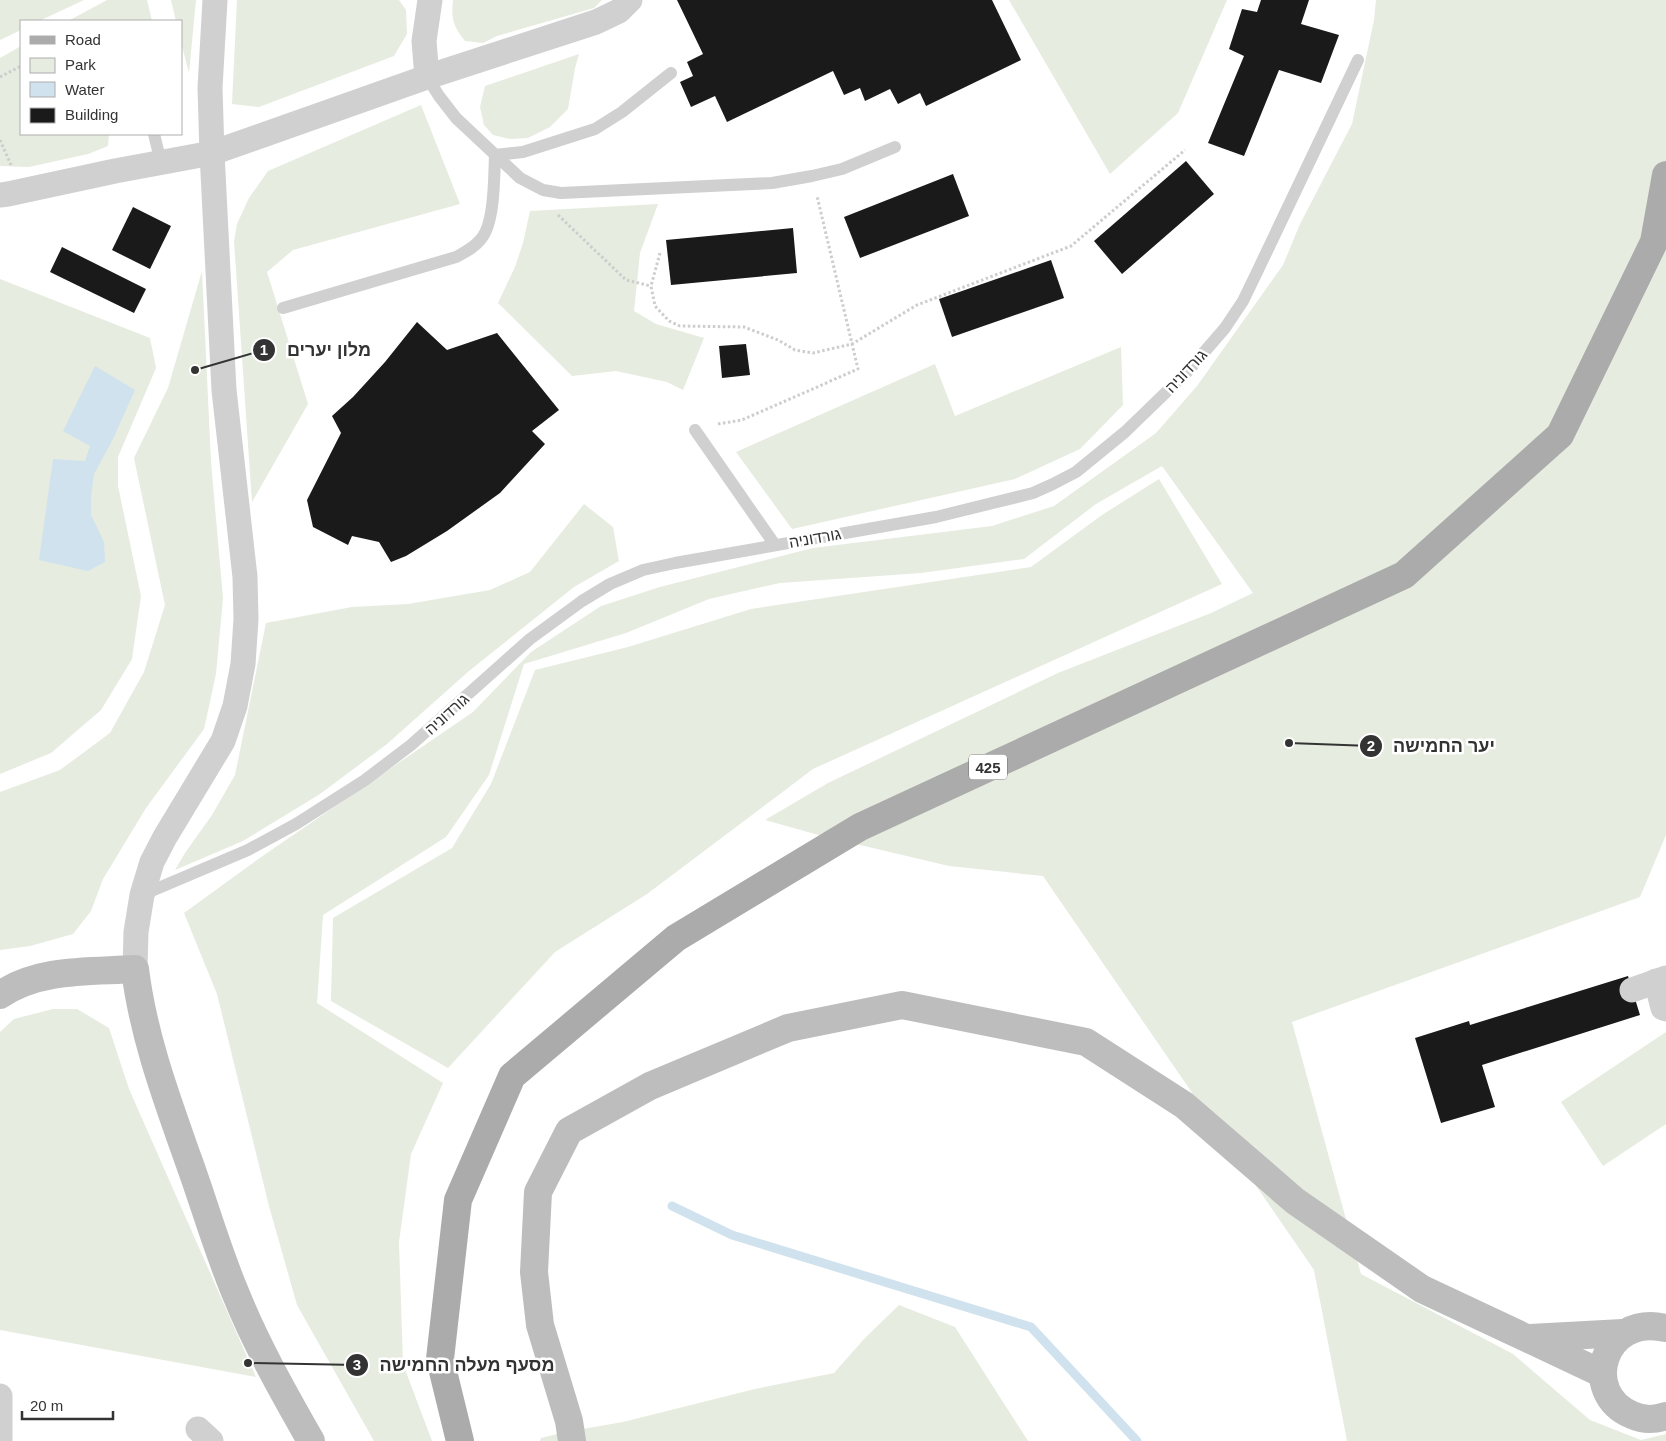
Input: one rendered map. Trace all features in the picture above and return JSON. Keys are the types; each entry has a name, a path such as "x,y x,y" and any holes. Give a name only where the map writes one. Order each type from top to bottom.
{"main road":[{"name":"425","path":"460,1441 440,1359 458,1200 512,1076 676,938 860,827 1404,575 1560,435 1654,242 1666,174"},
{"path":"0,995 14,986 49,974 135,969 138,994 146,1029 162,1084 235,1291 264,1357 311,1441"},
{"path":"572,1441 569,1421 540,1325 534,1272 538,1192 569,1131 650,1086 788,1028 902,1005 1086,1042 1184,1105 1295,1201 1422,1289 1603,1374"},
{"path":"1662,1324 1638,1326 1623,1333 1612,1344 1605,1358 1603,1374 1605,1386 1610,1397 1628,1413 1639,1418 1650,1419 1666,1416"},
{"path":"1526,1338 1623,1333"}],"street":[{"path":"135,969 136,932 142,895 152,862 223,741 235,706 243,664 246,619 245,577 224,390 212,153 210,88 215,0"},
{"path":"427,77 424,41 430,0"},
{"path":"0,195 212,153 427,77 596,22 619,11 630,0"},
{"path":"1632,990 1661,980 1663,1008 1666,1009"},
{"path":"0,1396 0,1441"}],"lane":[{"name":"גורדוניה","path":"142,895 248,850 296,824 365,780 411,746 530,639 582,601 610,584 643,570 675,562 936,517 1033,493 1076,472 1125,432 1186,372 1226,328 1243,301 1358,60"},
{"path":"495,155 522,152 596,129 622,112 671,73"},
{"path":"427,77 456,118 520,178 543,190 562,194 772,183 842,169 895,147"},
{"path":"154,135 160,163"},
{"path":"283,308 456,257 470,250 482,238 489,223 494,184 495,155"},
{"path":"696,430 775,545"}],"path":[{"path":"0,77 20,67"},
{"path":"660,253 651,286 655,306 669,321 680,326 744,327 778,340 795,350 813,353 852,344 917,305 1071,246 1185,150"},
{"path":"696,430 742,420 858,369 812,176"},
{"path":"556,212 626,280 651,286"}],"green space":[{"path":"0,0 84,0 41,20 20,20 20,30 0,40"},
{"path":"107,0 147,0 152,20 70,20"},
{"path":"171,0 196,0 189,73 182,46 182,20 176,20"},
{"path":"237,0 399,0 406,10 407,34 394,56 259,107 232,104"},
{"path":"453,0 602,0 594,8 497,36 483,43 465,41 461,36 454,22 452,12"},
{"path":"1009,0 1227,0 1178,113 1110,174"},
{"path":"1376,0 1666,0 1666,835 1640,897 1292,1022 1361,1274 1513,1354 1590,1420 1641,1440 1666,1434 1666,1441 1347,1441 1314,1270 1043,876 949,866 822,836 765,820 828,783 1058,673 1211,613 1253,593 1162,466 1096,504 1024,559 921,573 780,583 709,599 626,633 524,664 489,775 446,837 323,915 317,1003 443,1083 411,1154 399,1242 403,1364 432,1441 374,1441 297,1305 269,1206 217,994 184,913 264,855 473,712 531,652 601,606 660,587 813,548 992,526 1054,506 1156,433 1197,386 1283,265 1300,224 1352,124 1374,20"},
{"path":"20,47 20,135 109,135 108,146 88,154 29,167 0,166 0,58"},
{"path":"579,54 568,109 550,127 528,138 510,139 493,135 484,125 480,107 485,86"},
{"path":"421,105 460,204 293,250 267,272 308,404 252,502 234,241 237,224 249,198 268,171"},
{"path":"658,204 640,253 634,311 656,324 704,338 683,390 667,382 616,371 572,376 498,303 515,267 523,243 530,211"},
{"path":"202,271 211,462 223,598 216,674 204,729 146,808 103,879 91,911 73,934 30,946 0,950 0,792 60,770 110,733 144,672 165,605 134,458 168,388"},
{"path":"0,279 150,338 156,368 118,457 118,486 141,596 132,659 101,710 51,753 0,774"},
{"path":"1121,347 1123,405 1080,449 1015,479 792,529 736,452 935,364 955,416"},
{"path":"1159,479 1222,584 813,769 647,894 555,952 448,1068 331,1001 333,918 452,848 491,784 535,670 628,647 751,609 1031,567 1102,515"},
{"path":"584,504 613,527 619,561 574,587 469,671 387,744 320,794 243,841 175,870 212,815 235,775 266,623 352,607 408,604 490,590 530,572"},
{"path":"53,1009 77,1009 109,1028 129,1089 256,1377 0,1330 0,1032 14,1019"},
{"path":"1666,1032 1666,1124 1603,1166 1561,1102"},
{"path":"899,1305 955,1327 1028,1441 540,1441 541,1438 565,1432 623,1422 755,1389 834,1373 864,1339"}],"water":[{"path":"95,366 135,390 112,441 94,474 91,515 104,542 105,562 88,571 39,560 53,459 85,461 90,446 63,431"}],"building":[{"path":"677,0 992,0 1021,60 926,106 920,93 898,104 890,89 865,101 860,88 844,95 833,71 727,122 715,96 691,107 680,82 693,76 687,62 703,54"},
{"path":"1261,0 1309,0 1301,24 1339,35 1321,83 1279,70 1244,156 1208,143 1244,56 1229,49 1242,9 1257,12"},
{"path":"1186,161 1214,194 1122,274 1094,241"},
{"path":"953,174 969,216 860,258 844,217"},
{"path":"133,207 171,226 150,269 112,250"},
{"path":"793,228 797,273 671,285 666,240"},
{"path":"62,247 146,289 134,313 50,272"},
{"path":"1051,260 1064,298 952,337 939,299"},
{"path":"417,322 447,350 497,333 559,410 532,431 545,444 500,493 447,531 406,556 391,562 379,542 352,536 348,545 313,527 307,500 341,433 332,416 353,397 385,362"},
{"path":"746,344 750,375 722,378 719,346"},
{"path":"1628,976 1640,1015 1482,1065 1495,1107 1441,1123 1415,1038 1469,1021 1470,1025"}],"waterway":[{"path":"672,1206 732,1235 1031,1327 1137,1441"}],"place":[{"name":"מלון יערים","path":"195,370"},
{"name":"יער החמישה","path":"1289,743"},
{"name":"מסעף מעלה החמישה","path":"248,1363"}]}
